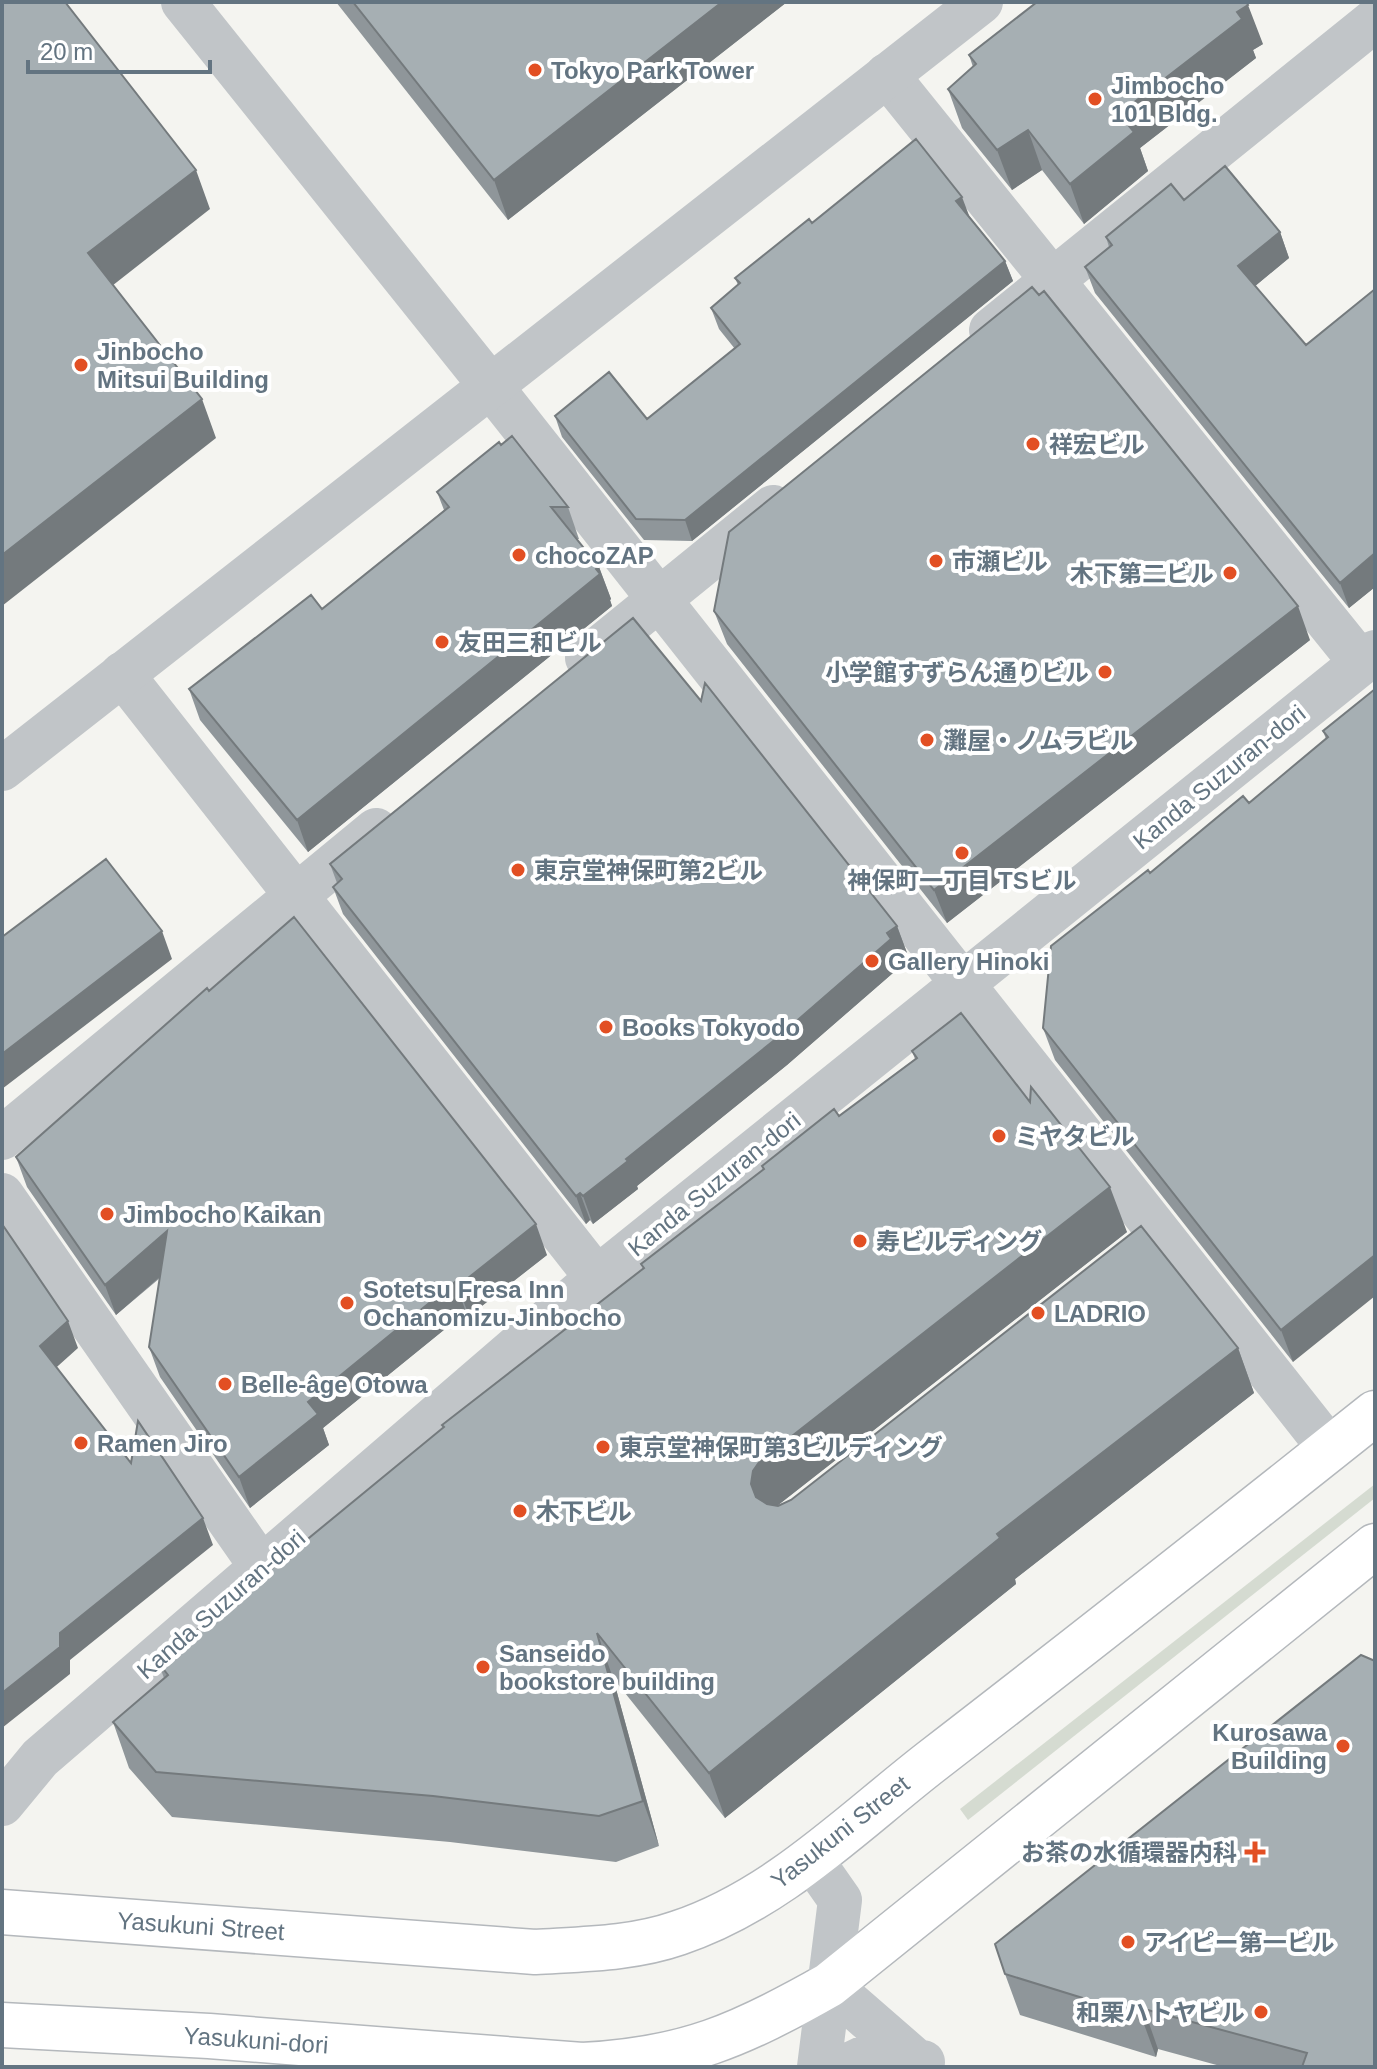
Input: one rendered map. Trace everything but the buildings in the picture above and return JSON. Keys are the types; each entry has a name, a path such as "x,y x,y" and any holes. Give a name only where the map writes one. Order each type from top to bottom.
{"main road":[{"name":"Yasukuni Street","path":"2,1912 535,1952 612,1948 679,1933 746,1902 812,1860 901,1785 1375,1413"},
{"path":"829,1985 1375,1546"},
{"name":"Yasukuni-dori","path":"2,2025 209,2036 582,2065 642,2062 707,2045 766,2021 829,1985"}],"street":[{"path":"183,2 489,384 1330,1449"},
{"path":"2,769 489,384 981,2"},
{"path":"957,358 1375,20"},
{"path":"887,75 1368,657"},
{"path":"558,682 801,484"},
{"name":"Kanda Suzuran-dori","path":"2,1804 40,1758 597,1278 1368,657"},
{"path":"122,674 597,1278"},
{"path":"2,1138 412,801"},
{"path":"2,1195 262,1568"},
{"path":"812,1860 840,1900 819,2067"},
{"path":"829,1985 927,2063"},
{"path":"844,2067 869,2055 927,2063"}],"shaded area":[{"path":"1375,1484 1375,1498 968,1820 960,1809"}],"place":[{"name":"Tokyo Park Tower","path":"535,70"},
{"name":"Jimbocho 101 Bldg.","path":"1095,99"},
{"name":"Jinbocho Mitsui Building","path":"81,365"},
{"name":"祥宏ビル","path":"1033,444"},
{"name":"chocoZAP","path":"519,555"},
{"name":"市瀬ビル","path":"936,561"},
{"name":"木下第二ビル","path":"1230,573"},
{"name":"友田三和ビル","path":"442,642"},
{"name":"小学館すずらん通りビル","path":"1105,672"},
{"name":"灘屋・ノムラビル","path":"927,740"},
{"name":"神保町一丁目 TSビル","path":"962,853"},
{"name":"東京堂神保町第2ビル","path":"518,870"},
{"name":"Gallery Hinoki","path":"872,961"},
{"name":"Books Tokyodo","path":"606,1027"},
{"name":"ミヤタビル","path":"999,1136"},
{"name":"Jimbocho Kaikan","path":"107,1214"},
{"name":"寿ビルディング","path":"860,1241"},
{"name":"Sotetsu Fresa Inn Ochanomizu-Jinbocho","path":"347,1303"},
{"name":"LADRIO","path":"1038,1313"},
{"name":"Belle-âge Otowa","path":"225,1384"},
{"name":"Ramen Jiro","path":"81,1443"},
{"name":"東京堂神保町第3ビルディング","path":"603,1447"},
{"name":"木下ビル","path":"520,1511"},
{"name":"Sanseido bookstore building","path":"483,1667"},
{"name":"Kurosawa Building","path":"1343,1746"},
{"name":"お茶の水循環器内科","path":"1255,1852"},
{"name":"アイピー第一ビル","path":"1128,1942"},
{"name":"和栗ハトヤビル","path":"1261,2012"}]}
